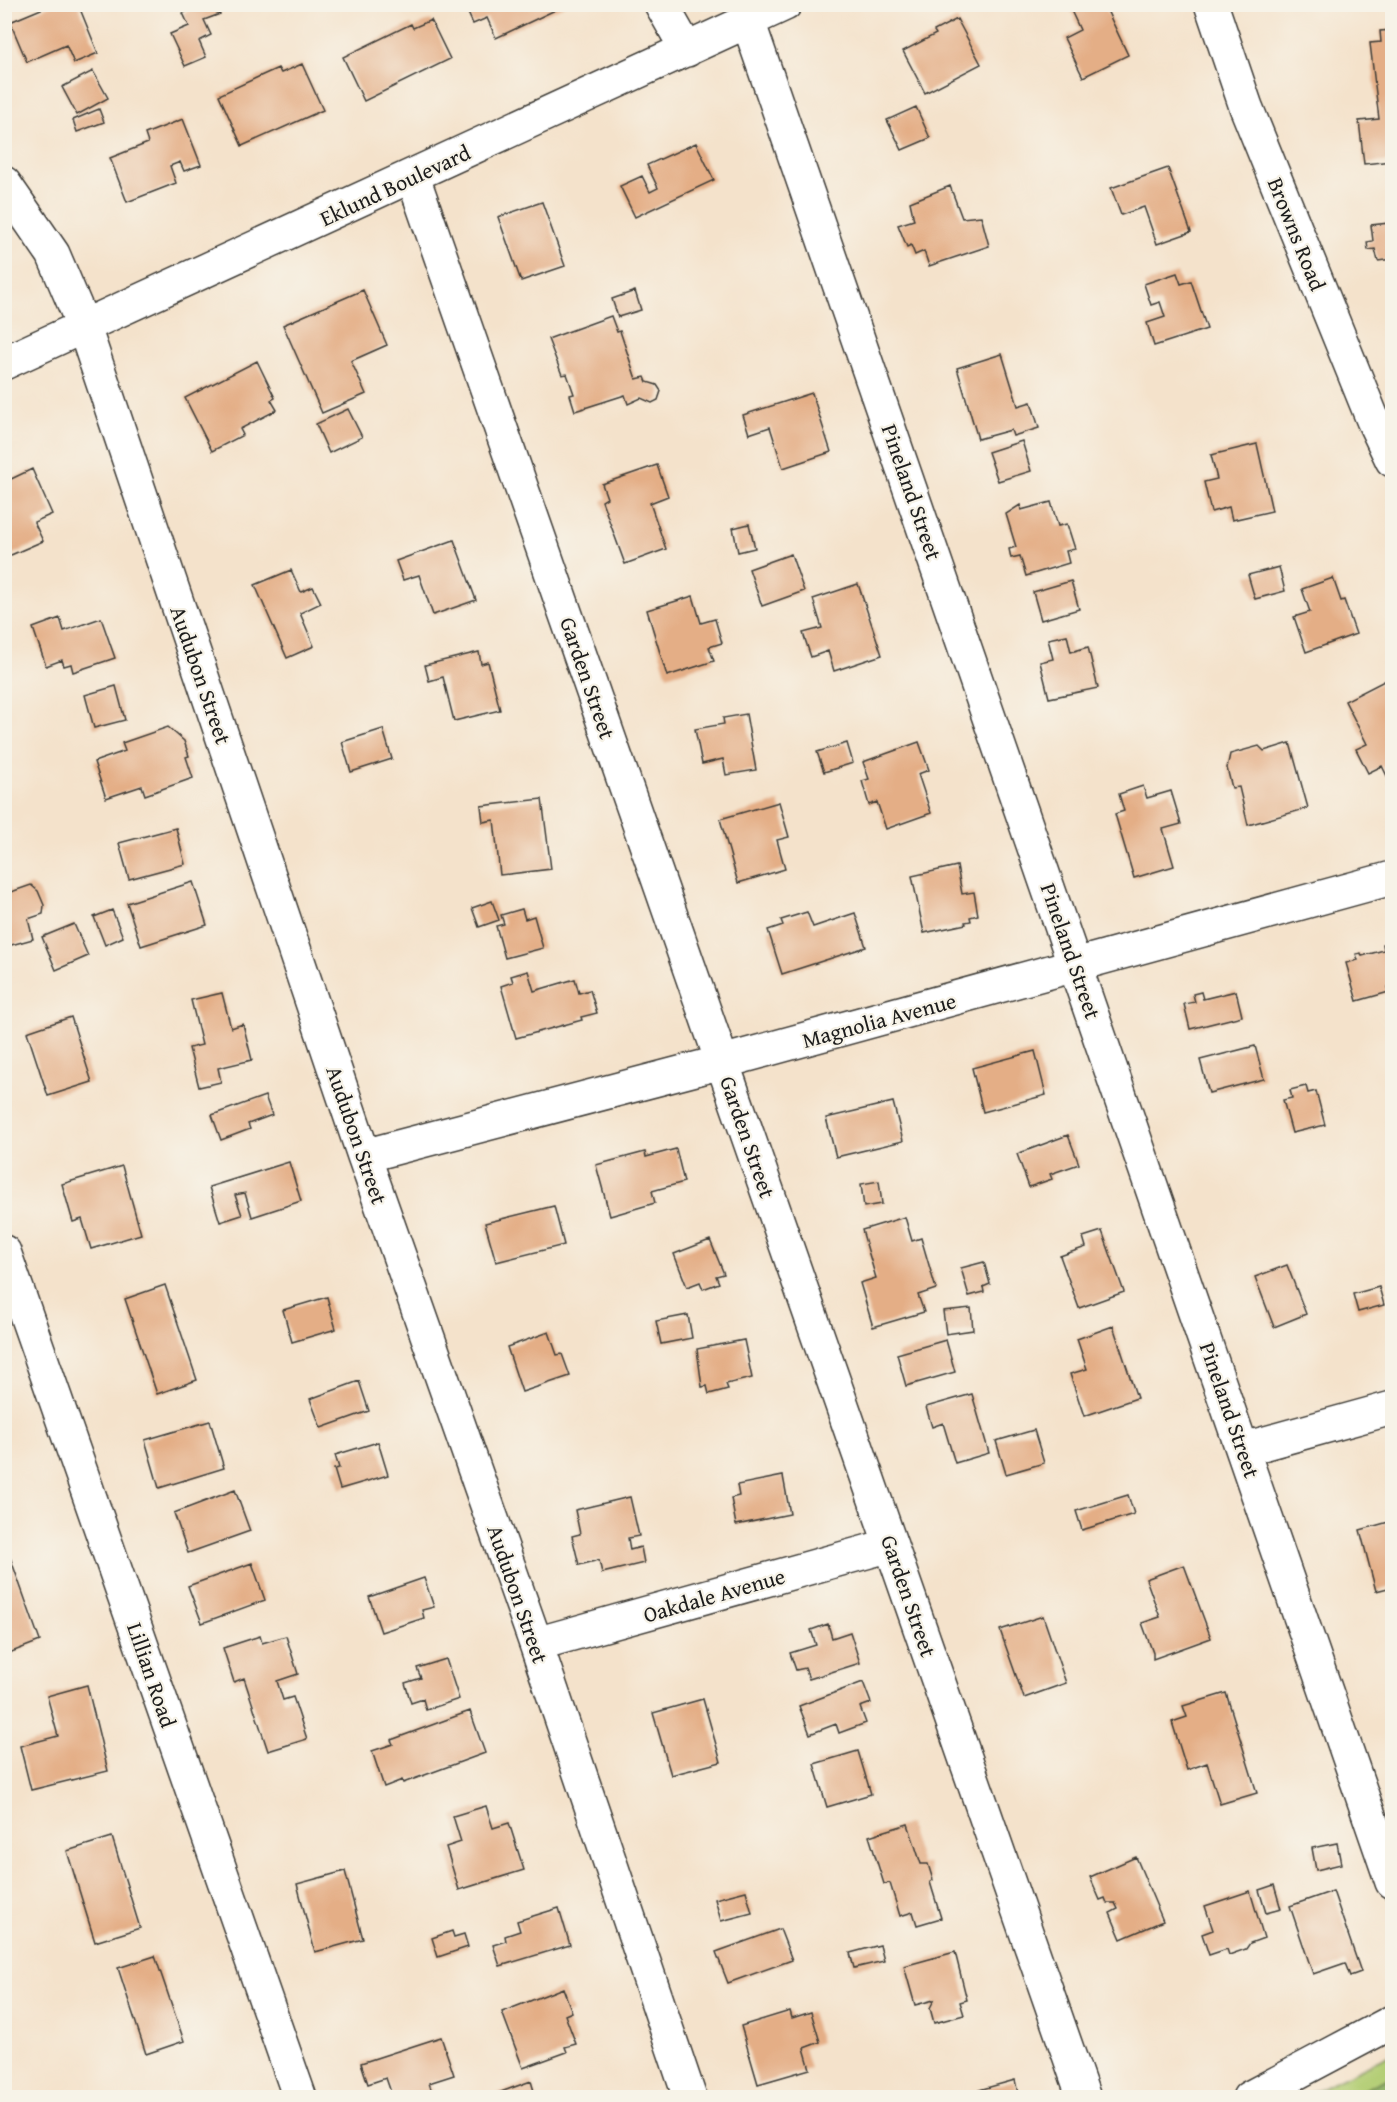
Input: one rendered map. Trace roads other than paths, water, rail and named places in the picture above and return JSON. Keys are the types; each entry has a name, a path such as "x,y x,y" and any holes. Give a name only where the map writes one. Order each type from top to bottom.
{"street":[{"path":"661,4 687,50"},
{"name":"Eklund Boulevard","path":"4,363 413,177 785,4"},
{"name":"Browns Road","path":"1211,4 1246,107 1373,420 1392,460"},
{"name":"Pineland Street","path":"748,21 1392,1882"},
{"name":"Garden Street","path":"413,177 1084,2097"},
{"name":"Audubon Street","path":"4,183 53,254 84,327 364,1156 536,1644 690,2097"},
{"name":"Magnolia Avenue","path":"364,1156 722,1062 1392,878"},
{"name":"Lillian Road","path":"4,1252 300,2097"},
{"path":"1244,1449 1392,1408"},
{"name":"Oakdale Avenue","path":"536,1644 891,1545"},
{"path":"1249,2097 1392,2022"}]}
